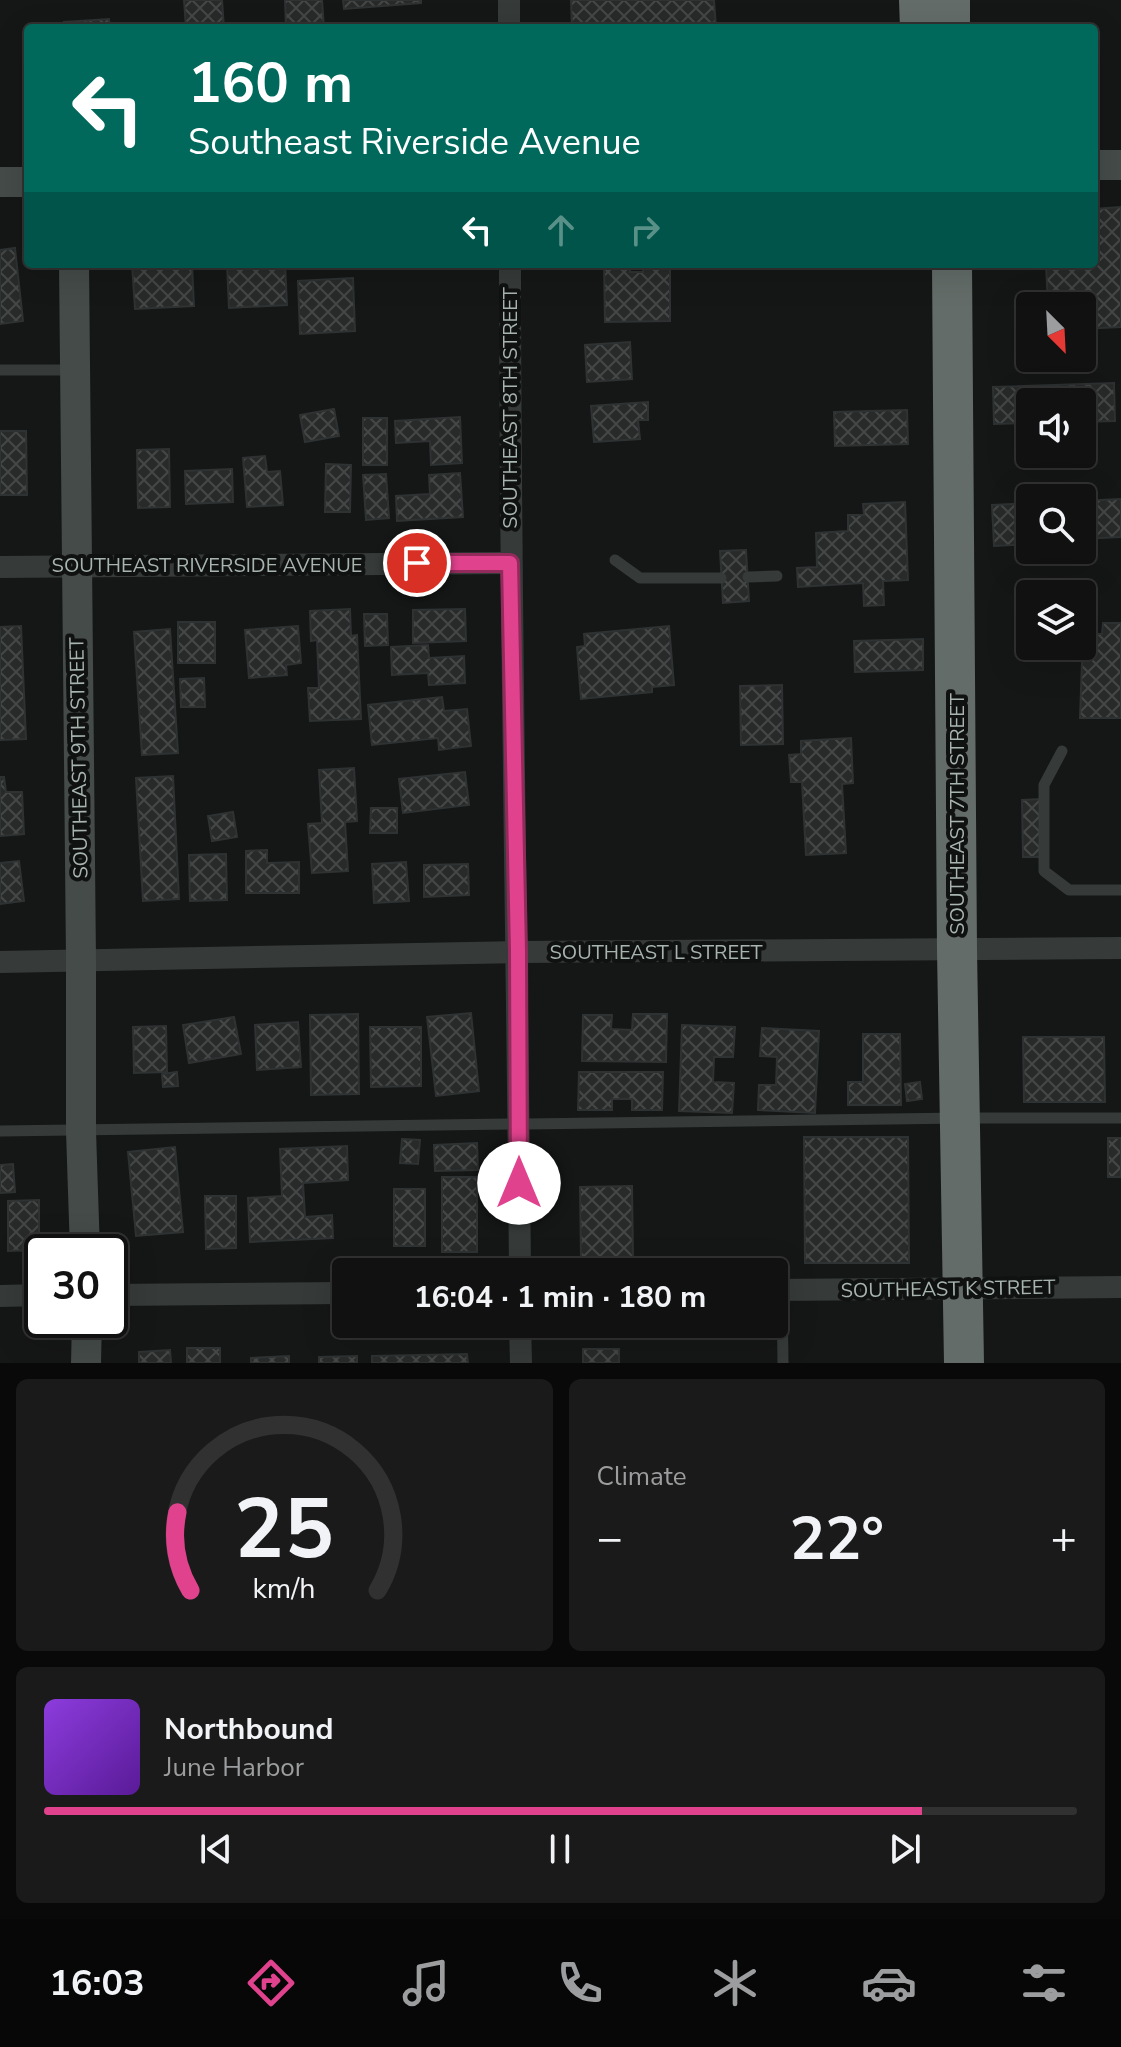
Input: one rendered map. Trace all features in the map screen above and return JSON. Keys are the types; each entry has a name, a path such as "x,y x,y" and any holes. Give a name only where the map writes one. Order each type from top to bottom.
{"highway":[{"path":"919,0 920,24"},
{"path":"950,0 950,24"},
{"name":"SOUTHEAST 7TH STREET","path":"952,268 957,950 964,1363"}],"street":[{"path":"509,0 509,24"},
{"path":"1098,165 1121,165"},
{"path":"0,182 24,182"},
{"name":"SOUTHEAST 9TH STREET","path":"74,268 84,1234"},
{"name":"SOUTHEAST 8TH STREET","path":"510,268 510,563 518,952 520,1258"},
{"name":"SOUTHEAST RIVERSIDE AVENUE","path":"0,567 510,563"},
{"name":"SOUTHEAST L STREET","path":"0,962 518,952 1121,948"},
{"name":"SOUTHEAST K STREET","path":"788,1290 1121,1287"},
{"path":"128,1295 332,1293"},
{"path":"0,1296 24,1295"},
{"path":"86,1363 87,1338"},
{"path":"520,1338 521,1363"}],"lane":[{"path":"0,370 75,370"},
{"path":"615,560 640,578 721,578"},
{"path":"748,577 777,576"},
{"path":"1062,751 1044,785 1044,871 1069,890 1121,890"},
{"path":"0,1131 1121,1118"},
{"path":"781,1338 783,1363"}],"building":[{"path":"184,0 222,0 224,24 186,24"},
{"path":"285,0 322,0 324,24 286,24"},
{"path":"343,0 421,0 421,3 344,9"},
{"path":"571,0 714,0 716,24 572,24"},
{"path":"109,19 110,24 64,24"},
{"path":"1121,207 1121,327 1096,328 1096,292 1047,292 1046,268 1098,268 1098,209"},
{"path":"15,248 23,321 0,324 0,250"},
{"path":"132,268 192,268 194,306 135,309"},
{"path":"227,268 285,268 287,305 229,308"},
{"path":"604,268 630,268 630,272 643,272 643,268 670,268 670,321 605,322"},
{"path":"353,278 355,331 300,334 298,281"},
{"path":"630,342 632,379 587,382 585,345"},
{"path":"1114,383 1115,421 1096,422 1096,388 1016,388 1016,423 994,424 993,387"},
{"path":"648,402 648,420 638,420 640,439 594,442 591,406"},
{"path":"334,409 339,436 305,442 300,415"},
{"path":"907,410 908,444 835,446 834,412"},
{"path":"460,417 462,463 431,465 430,441 396,443 395,421"},
{"path":"363,418 387,418 387,465 363,465"},
{"path":"0,431 26,431 27,495 0,495"},
{"path":"169,449 170,507 138,508 137,450"},
{"path":"265,456 267,472 280,471 283,505 247,507 243,458"},
{"path":"326,464 351,465 350,512 325,512"},
{"path":"232,469 233,502 186,504 185,471"},
{"path":"460,473 463,517 397,521 396,496 430,494 429,475"},
{"path":"386,474 389,518 366,520 363,475"},
{"path":"1121,499 1121,537 1096,538 1096,500"},
{"path":"905,502 908,580 883,581 884,605 864,606 863,583 798,587 797,568 817,567 816,533 848,531 848,515 864,515 863,504"},
{"path":"1016,504 1016,545 994,546 992,505"},
{"path":"746,550 749,601 723,603 720,551"},
{"path":"350,609 351,636 357,635 361,719 310,721 308,688 319,688 317,640 311,641 310,611"},
{"path":"465,609 466,641 413,643 413,610"},
{"path":"364,614 387,614 388,645 365,646"},
{"path":"178,622 215,622 215,663 178,663"},
{"path":"1103,623 1121,623 1121,718 1080,718 1082,660 1096,660 1096,634 1102,634"},
{"path":"21,626 26,739 0,740 0,627"},
{"path":"298,626 301,663 286,665 287,675 249,678 245,630"},
{"path":"669,626 674,685 652,687 652,692 581,699 577,647 585,646 584,634"},
{"path":"170,629 178,753 142,755 134,632"},
{"path":"923,639 923,670 855,672 854,641"},
{"path":"428,645 429,658 464,656 465,683 429,685 428,673 392,675 391,647"},
{"path":"204,678 205,707 181,707 180,679"},
{"path":"782,685 783,744 741,745 740,686"},
{"path":"442,697 444,711 467,709 471,746 439,750 438,738 372,745 368,705"},
{"path":"851,738 853,783 842,784 846,853 806,855 802,782 791,782 789,755 801,754 801,741"},
{"path":"354,768 357,821 345,822 348,871 312,873 308,824 322,823 319,770"},
{"path":"465,772 469,805 403,813 399,779"},
{"path":"173,776 179,899 143,901 136,778"},
{"path":"0,777 4,777 6,792 22,792 24,834 0,836"},
{"path":"1041,799 1042,857 1023,857 1022,800"},
{"path":"371,808 397,808 397,833 370,833"},
{"path":"233,812 237,837 212,841 208,816"},
{"path":"267,850 267,863 299,862 299,893 246,893 246,851"},
{"path":"226,854 227,900 190,901 189,855"},
{"path":"19,861 24,901 0,904 0,863"},
{"path":"406,862 409,901 374,903 372,864"},
{"path":"468,864 469,895 424,897 424,865"},
{"path":"471,1013 479,1091 436,1096 427,1017"},
{"path":"358,1014 359,1094 311,1095 310,1015"},
{"path":"633,1014 667,1014 666,1062 582,1061 583,1015 612,1015 611,1029 632,1030"},
{"path":"234,1017 241,1054 189,1063 183,1025"},
{"path":"298,1022 301,1067 257,1070 255,1025"},
{"path":"682,1025 735,1027 733,1057 714,1057 713,1082 734,1083 732,1113 679,1111"},
{"path":"166,1026 167,1072 134,1073 133,1027"},
{"path":"370,1027 421,1027 421,1086 371,1087"},
{"path":"762,1028 819,1031 815,1113 758,1110 759,1085 776,1085 777,1057 760,1056"},
{"path":"863,1034 900,1034 901,1105 848,1105 848,1082 863,1082"},
{"path":"1023,1037 1104,1037 1105,1102 1024,1102"},
{"path":"177,1072 178,1086 163,1087 162,1074"},
{"path":"579,1072 663,1072 662,1110 632,1110 632,1099 612,1099 612,1110 578,1110"},
{"path":"920,1082 922,1099 907,1101 905,1084"},
{"path":"804,1137 908,1137 909,1263 805,1263"},
{"path":"1108,1138 1121,1138 1121,1177 1108,1177"},
{"path":"402,1139 420,1140 418,1164 400,1163"},
{"path":"477,1143 478,1170 435,1171 434,1145"},
{"path":"347,1146 348,1180 303,1183 305,1217 332,1215 333,1238 250,1242 248,1198 282,1196 280,1149"},
{"path":"175,1147 183,1232 136,1236 128,1152"},
{"path":"13,1164 15,1192 0,1193 0,1165"},
{"path":"442,1177 477,1177 477,1252 442,1252"},
{"path":"632,1186 633,1257 581,1258 580,1187"},
{"path":"394,1189 425,1189 425,1246 394,1246"},
{"path":"205,1196 236,1196 236,1248 206,1249"},
{"path":"39,1200 39,1234 24,1234 24,1250 8,1251 8,1201"},
{"path":"187,1348 220,1348 220,1363 187,1363"},
{"path":"583,1349 619,1349 619,1363 583,1363"},
{"path":"170,1350 171,1363 139,1363 139,1352"},
{"path":"467,1354 468,1363 372,1363 372,1356"},
{"path":"289,1356 289,1363 251,1363 251,1358"},
{"path":"357,1356 357,1363 319,1363 319,1357"}],"route":[{"path":"417,563 510,563 519,1183"}]}
